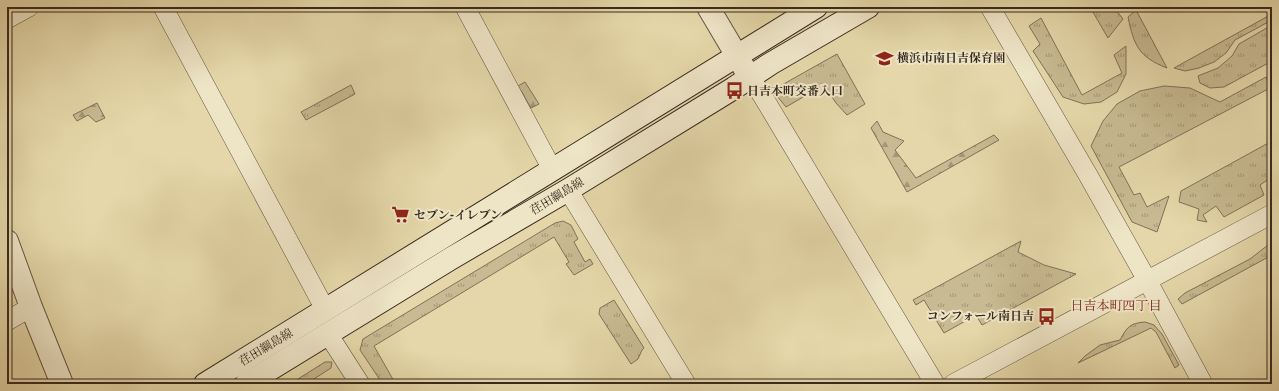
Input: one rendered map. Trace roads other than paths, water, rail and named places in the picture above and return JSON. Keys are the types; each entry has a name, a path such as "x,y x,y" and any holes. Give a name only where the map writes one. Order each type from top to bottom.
{"main road":[{"path":"708,7 750,78"},
{"name":"荏田綱島線","path":"205,384 816,7"},
{"name":"荏田綱島線","path":"246,384 450,259 568,190 750,78 770,64 868,7"},
{"path":"7,241 62,384"}],"street":[{"path":"7,18 28,7"},
{"path":"163,7 326,310"},
{"path":"465,7 552,169"},
{"path":"990,7 1088,175 1203,384"},
{"path":"750,78 762,95 935,384"},
{"path":"568,190 686,384"},
{"path":"953,384 1272,214"},
{"path":"7,321 32,307"},
{"path":"328,334 360,384"}],"place":[{"name":"横浜市南日吉保育園","path":"884,58"},
{"name":"日吉本町交番入口","path":"734,91"},
{"name":"セブン-イレブン","path":"401,215"},
{"name":"コンフォール南日吉","path":"1047,316"}],"district":[{"name":"日吉本町四丁目","path":"1116,306"}]}
